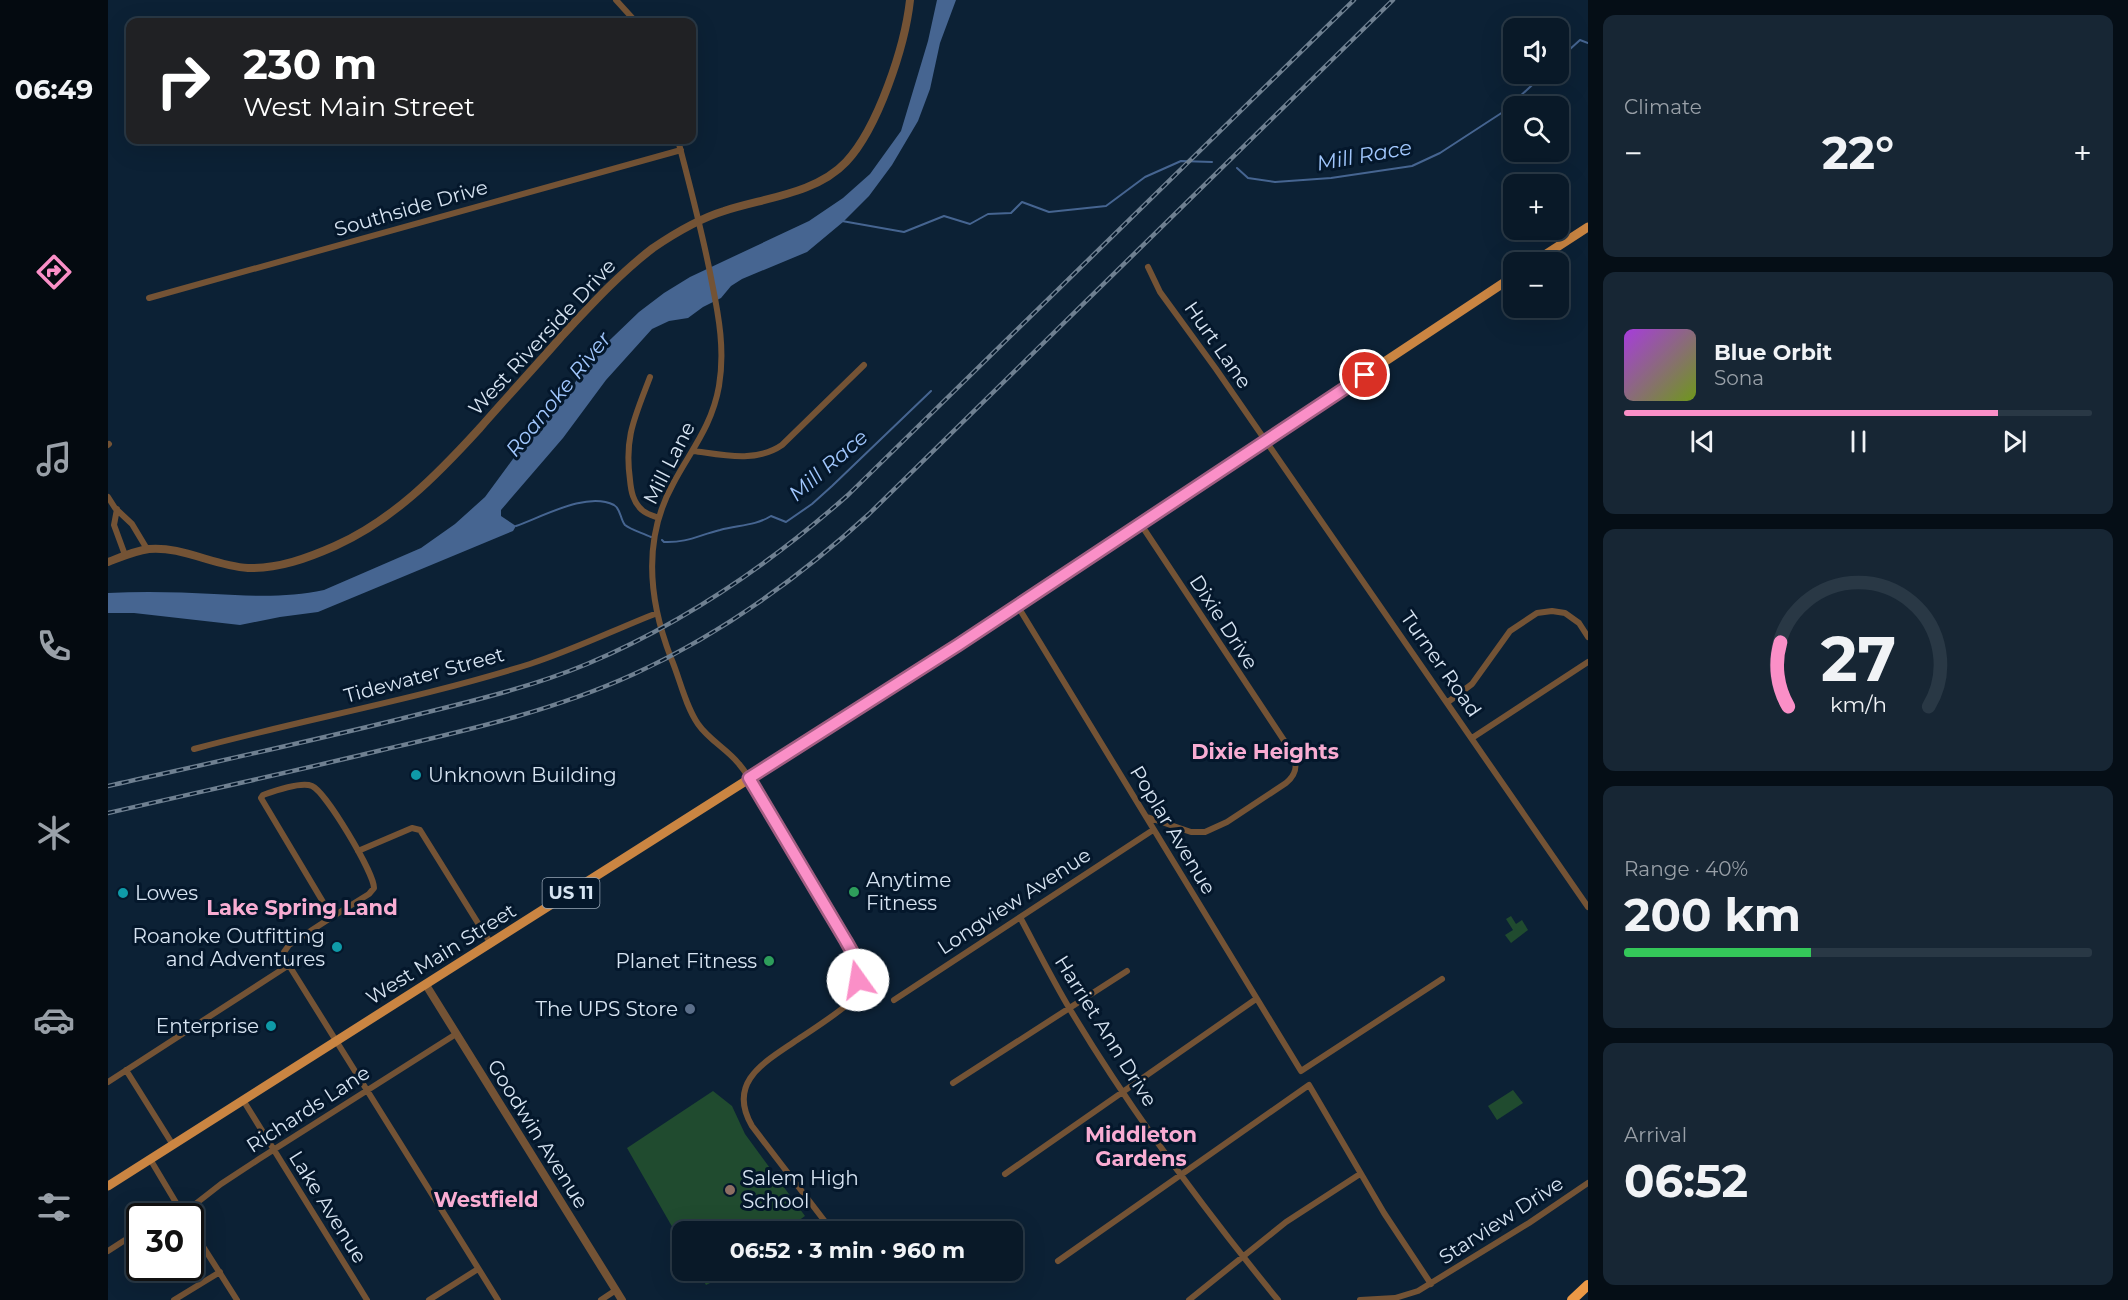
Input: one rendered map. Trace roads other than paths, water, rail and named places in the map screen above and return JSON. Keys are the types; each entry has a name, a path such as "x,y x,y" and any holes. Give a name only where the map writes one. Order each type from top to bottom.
{"highway":[{"path":"1572,1300 1588,1285"}],"main road":[{"path":"1549,252 1588,227"},
{"name":"West Main Street","path":"111,1182 173,1145 877,698 1503,283"}],"street":[{"path":"616,0 632,18"},
{"name":"West Riverside Drive","path":"108,562 147,549 166,550 229,566 270,567 320,552 364,530 394,511 434,477 616,280 655,247 698,220 811,186 828,177 845,163 861,142 890,80 903,41 910,0"},
{"name":"Mill Lane","path":"679,144 706,249 722,351 719,386 710,419 694,451 673,483 658,518 651,569 657,613 670,656 694,717 704,732 734,758 749,778 855,957 857,986 848,1004 760,1066 747,1084 743,1102 744,1110 752,1126 825,1221"},
{"name":"Southside Drive","path":"149,298 681,150"},
{"name":"Hurt Lane","path":"1148,267 1160,292 1265,441"},
{"path":"694,451 744,456 767,454 782,445 864,365"},
{"path":"650,377 629,437 627,454 633,497 642,511 658,518"},
{"name":"Turner Road","path":"1265,441 1588,907"},
{"path":"108,497 132,524 147,549"},
{"path":"117,509 114,525 125,555"},
{"name":"Dixie Drive","path":"1140,524 1295,760 1294,775 1286,783 1213,830 1197,833 1173,828 1146,817"},
{"name":"Poplar Avenue","path":"1017,606 1301,1071 1442,978"},
{"path":"1448,702 1472,684 1510,631 1536,614 1552,610 1565,613 1579,623 1588,637"},
{"name":"Tidewater Street","path":"194,749 375,706 496,674 562,653 657,613"},
{"path":"1472,738 1588,662"},
{"path":"332,917 261,796 303,784 316,788 358,851 373,880 374,888 369,894 289,945 284,956 498,1300"},
{"path":"358,851 412,828 420,830 491,944"},
{"name":"Longview Avenue","path":"894,1000 1021,919 1153,830"},
{"name":"Harriet Ann Drive","path":"1021,919 1069,1008 1122,1092 1181,1175 1278,1300"},
{"path":"108,1082 289,965"},
{"path":"953,1083 1126,971"},
{"name":"Goodwin Avenue","path":"426,985 622,1300"},
{"path":"1005,1174 1256,999"},
{"name":"Richards Lane","path":"198,1203 221,1184 456,1034"},
{"path":"126,1071 173,1145"},
{"path":"1058,1261 1309,1085 1360,1174 1431,1284"},
{"name":"Lake Avenue","path":"243,1100 367,1300"},
{"path":"150,1159 175,1203"},
{"path":"1189,1300 1286,1222 1360,1174"},
{"name":"Starview Drive","path":"1360,1300 1405,1298 1529,1223 1588,1183"},
{"path":"108,1251 126,1240"},
{"path":"204,1247 237,1300"},
{"path":"429,1300 478,1269"},
{"path":"174,1300 220,1272"},
{"path":"601,1300 616,1290"}],"water":[{"path":"937,0 956,0 940,43 930,89 918,121 892,165 869,196 843,222 807,252 742,279 731,286 721,298 688,318 669,321 652,329 606,380 563,438 501,510 501,516 516,526 513,531 318,612 240,625 134,613 108,613 108,593 161,592 269,596 324,590 421,548 455,524 485,497 521,448 564,401 588,361 639,312 690,277 809,221 843,198 870,174 901,131 928,41"}],"waterway":[{"name":"Mill Race","path":"1569,50 1580,40 1588,43"},
{"name":"Mill Race","path":"1237,168 1248,178 1275,182 1331,178 1412,166 1440,153 1503,112 1533,84"},
{"name":"Mill Race","path":"842,221 904,232 944,216 970,224 988,214 1011,213 1022,202 1049,212 1106,206 1145,177 1181,161 1212,162"},
{"name":"Mill Race","path":"662,540 664,542 686,540 720,530 753,524 771,516 786,522 812,504 832,486 931,391"},
{"name":"Mill Race","path":"516,526 565,507 591,501 614,505 625,525 651,537"}],"railway":[{"path":"108,786 364,728 518,688 587,664 623,648 692,611 788,545 848,495 1354,0"},
{"path":"108,813 446,735 541,709 573,699 634,674 728,623 787,582 869,514 1393,0"}],"place":[{"name":"Unknown Building","path":"416,775"},
{"name":"Anytime Fitness","path":"854,892"},
{"name":"Lowes","path":"123,893"},
{"name":"Roanoke Outfitting and Adventures","path":"337,947"},
{"name":"Planet Fitness","path":"769,961"},
{"name":"The UPS Store","path":"690,1009"},
{"name":"Enterprise","path":"271,1026"},
{"name":"Salem High School","path":"730,1190"}],"district":[{"name":"Dixie Heights","path":"1265,751"},
{"name":"Lake Spring Land","path":"302,907"},
{"name":"Middleton Gardens","path":"1141,1146"},
{"name":"Westfield","path":"486,1199"}],"water label":[{"name":"Roanoke River","path":"558,394"}]}
